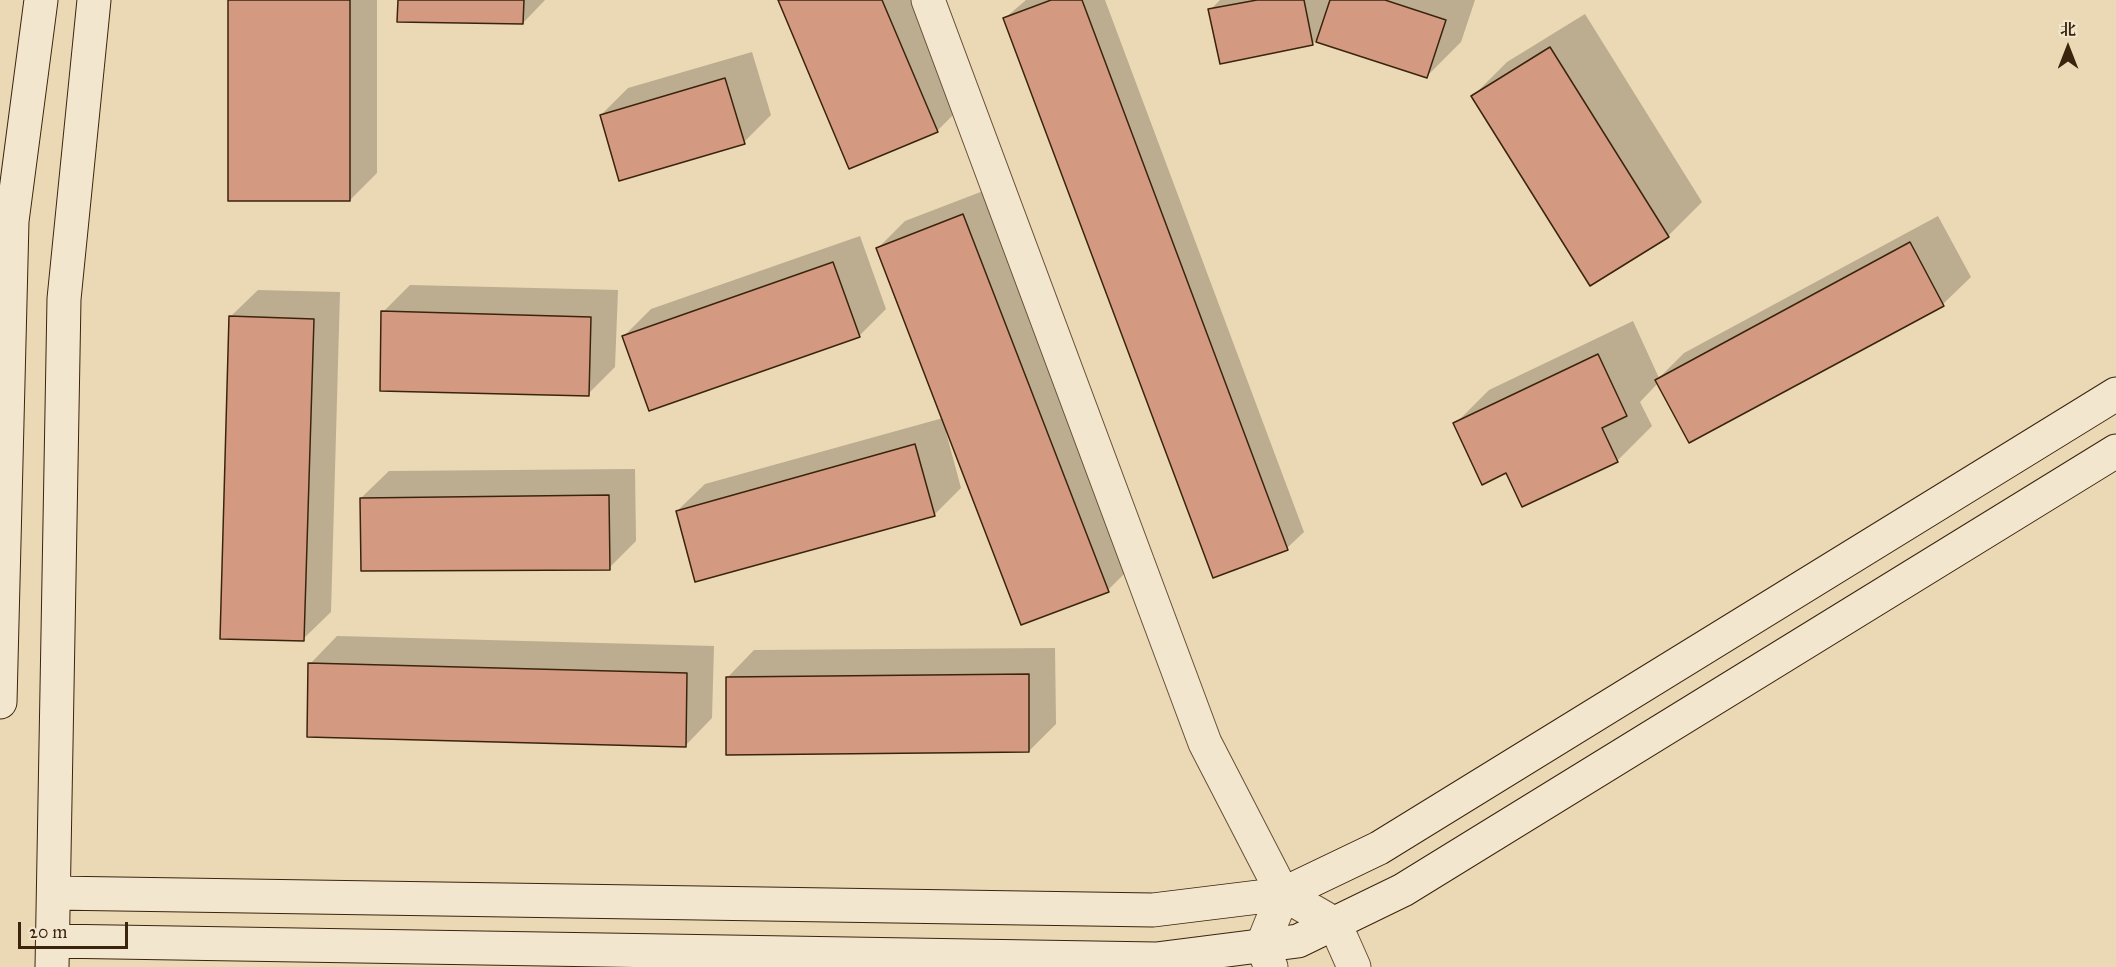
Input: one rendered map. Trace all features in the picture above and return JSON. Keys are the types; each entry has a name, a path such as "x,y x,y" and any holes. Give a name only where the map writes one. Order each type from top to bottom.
{"street":[{"path":"0,702 12,221 41,0"},
{"path":"94,0 64,299 52,954 1267,957 1403,890 2116,452"},
{"path":"928,0 1205,743 1283,894 1335,924 1354,967"},
{"path":"54,893 1154,910 1283,894 1379,848 2116,394"},
{"path":"1267,957 1283,894"}],"building":[{"path":"228,0 350,0 350,201 228,201"},
{"path":"398,0 524,0 523,24 397,22"},
{"path":"778,0 882,0 938,132 849,169"},
{"path":"1051,0 1082,0 1288,550 1213,578 1003,18"},
{"path":"1257,0 1304,0 1313,45 1220,64 1208,9"},
{"path":"1330,0 1385,0 1446,20 1427,78 1316,42"},
{"path":"1550,47 1669,237 1590,286 1471,96"},
{"path":"725,78 745,144 619,181 600,115"},
{"path":"963,214 1109,592 1021,625 876,248"},
{"path":"1910,242 1944,306 1689,443 1655,380"},
{"path":"833,262 860,337 649,411 622,336"},
{"path":"381,311 591,317 589,396 380,391"},
{"path":"229,316 314,319 304,641 220,639"},
{"path":"1598,354 1627,416 1602,428 1618,462 1522,507 1506,473 1482,485 1453,423"},
{"path":"915,444 935,516 695,582 676,511"},
{"path":"609,495 610,570 361,571 360,498"},
{"path":"308,663 687,673 686,747 307,737"},
{"path":"1029,674 1029,752 726,755 726,677"}]}
